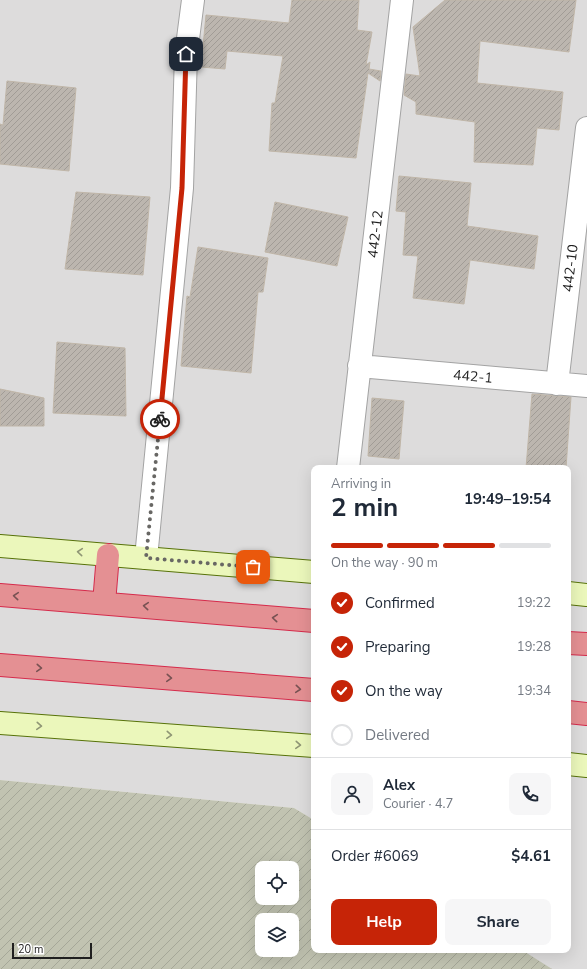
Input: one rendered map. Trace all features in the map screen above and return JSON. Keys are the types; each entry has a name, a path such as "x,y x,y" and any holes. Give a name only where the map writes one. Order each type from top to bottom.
{"highway":[{"path":"104,603 108,555"},
{"path":"0,595 311,621"},
{"path":"571,643 587,644"},
{"path":"0,665 311,690"},
{"path":"571,712 587,714"}],"main road":[{"path":"0,546 311,572"},
{"path":"571,594 587,595"},
{"path":"0,723 311,746"},
{"path":"571,764 587,766"}],"street":[{"path":"146,558 182,188 186,54 193,0"},
{"name":"442-12","path":"348,465 402,0"},
{"name":"442-10","path":"557,384 587,128"},
{"name":"442-1","path":"359,366 587,386"}],"shaded area":[{"path":"0,0 587,0 587,969 551,969 526,953 571,953 571,465 311,465 311,818 294,808 0,780"},
{"path":"0,780 294,808 311,818 311,953 527,953 552,969 0,969"}],"building":[{"path":"292,0 359,0 357,30 372,32 366,65 370,62 369,69 381,71 380,81 368,73 356,158 269,151 272,103 275,103 283,56 227,51 225,69 201,67 206,15 289,23"},
{"path":"445,0 576,0 569,52 480,41 477,83 563,92 559,130 537,128 533,165 474,162 475,122 416,114 416,102 404,95 406,74 420,76 413,27"},
{"path":"7,81 76,88 69,171 0,164 0,124 3,125"},
{"path":"399,176 471,183 467,226 538,236 534,269 470,260 464,304 413,298 418,256 403,255 406,212 396,211"},
{"path":"76,192 150,197 143,275 65,269"},
{"path":"275,202 348,217 337,266 265,252"},
{"path":"198,247 268,258 263,292 258,292 251,373 181,366 187,296 190,297"},
{"path":"57,342 125,348 126,416 53,413"},
{"path":"0,389 44,398 44,426 0,426"},
{"path":"532,394 571,397 566,465 526,465"},
{"path":"372,398 404,401 399,459 368,456"}],"way so far":[{"path":"160,419 146,558 253,567"}],"route":[{"path":"160,419 182,188 186,54"}]}
